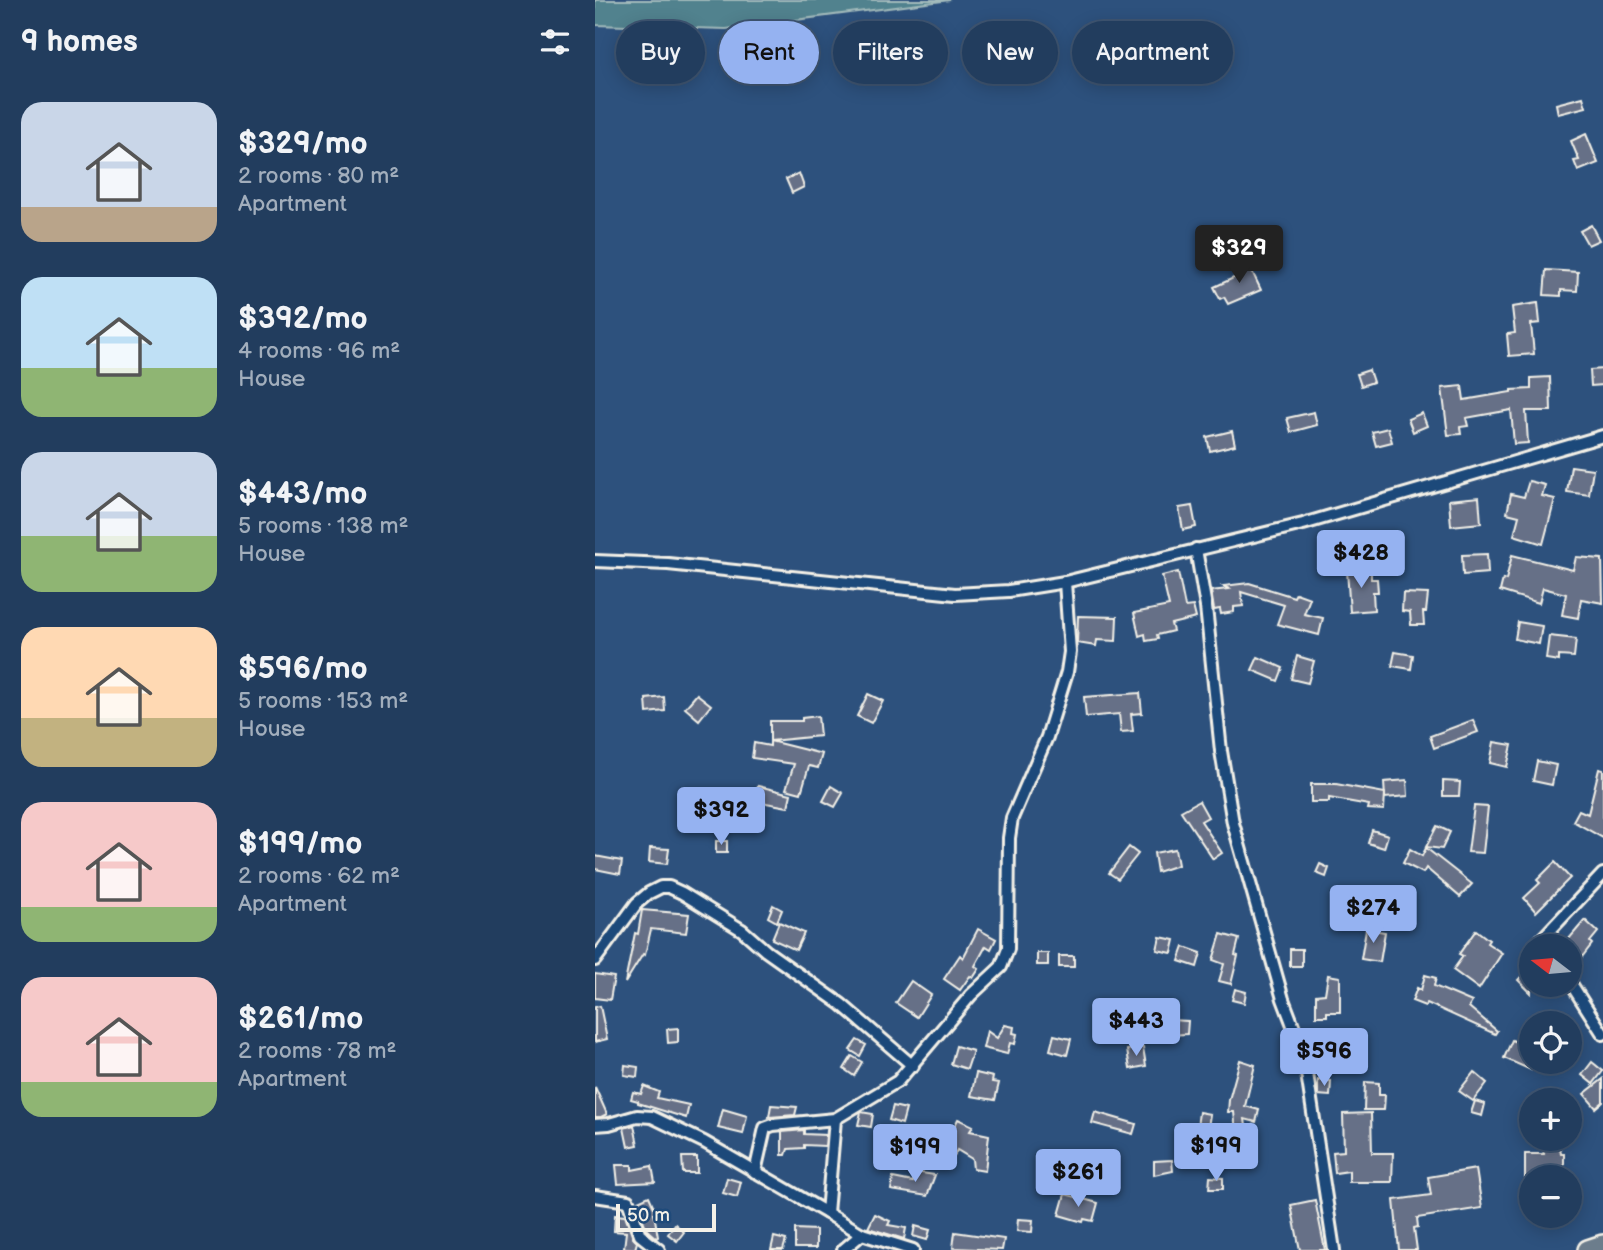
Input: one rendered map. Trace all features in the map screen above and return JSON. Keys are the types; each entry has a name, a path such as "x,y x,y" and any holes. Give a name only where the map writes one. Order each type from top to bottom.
{"highway":[{"path":"1588,1250 1603,1245"}],"street":[{"path":"595,561 668,564 955,593 1009,591 1065,582 1303,524 1603,436"},
{"path":"1196,549 1206,607 1221,751 1233,823 1283,999 1304,1054 1334,1250"},
{"path":"755,1172 765,1128 835,1119 898,1081 971,995 1001,967 1006,958 1009,838 1012,818 1047,737 1070,652 1065,582"},
{"path":"1547,934 1603,874"},
{"path":"595,960 637,903 661,887 669,887 742,930 766,951 841,1004 913,1066"},
{"path":"1580,998 1603,1034"},
{"path":"595,1125 637,1116 652,1117 704,1142 862,1234 913,1250"},
{"path":"827,1213 835,1119"},
{"path":"595,1196 628,1201 640,1235 659,1250"},
{"path":"843,1250 862,1234"}],"green space":[{"path":"595,0 950,0 788,21 719,21 719,29 705,28 705,21 616,21 616,26 595,25"}],"building":[{"path":"1583,97 1586,107 1558,114 1556,104"},
{"path":"1586,134 1598,163 1578,171 1574,161 1579,160 1571,141"},
{"path":"799,173 804,187 792,193 786,179"},
{"path":"1591,225 1599,240 1588,245 1580,231"},
{"path":"1248,263 1261,290 1228,304 1224,297 1220,299 1214,287 1238,276 1235,269"},
{"path":"1546,270 1578,272 1577,291 1561,290 1561,296 1544,295"},
{"path":"1538,303 1540,323 1531,324 1534,354 1509,356 1507,334 1515,333 1512,307"},
{"path":"1603,369 1603,385 1591,386 1590,370"},
{"path":"1369,370 1373,382 1361,386 1357,374"},
{"path":"1550,377 1551,411 1526,411 1528,443 1514,444 1511,410 1466,418 1468,426 1460,427 1461,434 1448,435 1442,388 1462,386 1464,400 1511,390 1531,389 1531,378"},
{"path":"1314,412 1317,425 1291,432 1287,418"},
{"path":"1422,413 1427,426 1413,432 1408,419"},
{"path":"1388,428 1392,442 1376,446 1372,432"},
{"path":"1232,431 1235,445 1210,451 1207,437"},
{"path":"1571,466 1593,469 1589,495 1567,492"},
{"path":"1529,481 1545,485 1542,496 1555,499 1543,544 1514,535 1519,516 1507,513 1511,494 1524,497"},
{"path":"1479,497 1481,523 1451,526 1449,500"},
{"path":"1192,506 1196,527 1183,530 1179,508"},
{"path":"1487,554 1488,573 1463,575 1462,555"},
{"path":"1512,555 1573,570 1576,557 1602,559 1603,603 1581,599 1578,618 1562,615 1566,594 1543,588 1539,603 1500,591 1503,579 1506,580"},
{"path":"1371,569 1371,579 1377,579 1378,592 1373,592 1374,610 1350,612 1347,571"},
{"path":"1178,572 1185,607 1193,606 1196,618 1171,624 1173,631 1157,635 1158,639 1146,641 1145,634 1139,636 1134,613 1169,606 1162,576"},
{"path":"1249,583 1294,597 1296,593 1310,598 1304,614 1323,618 1319,635 1277,624 1284,605 1241,592 1243,606 1234,607 1234,612 1221,614 1220,609 1214,610 1211,591 1229,589 1223,586"},
{"path":"1403,593 1428,594 1426,612 1423,612 1424,625 1411,625 1410,612 1402,611"},
{"path":"1078,616 1117,617 1116,641 1097,640 1096,646 1077,643"},
{"path":"1518,622 1542,626 1539,644 1515,639"},
{"path":"1549,636 1576,639 1574,657 1559,656 1559,661 1546,659"},
{"path":"1395,652 1413,655 1411,669 1392,666"},
{"path":"1297,656 1314,661 1308,683 1291,679"},
{"path":"1258,657 1283,668 1278,681 1252,670"},
{"path":"1140,693 1142,713 1131,714 1133,731 1121,732 1119,714 1086,717 1084,697"},
{"path":"697,694 711,705 699,720 685,708"},
{"path":"868,694 883,701 871,723 857,716"},
{"path":"664,697 665,711 647,713 646,699"},
{"path":"818,716 820,736 770,741 770,721 802,721 802,718"},
{"path":"1473,720 1478,732 1434,748 1430,736"},
{"path":"770,741 822,754 818,768 809,766 801,793 786,789 794,764 752,758 754,743 770,746"},
{"path":"1494,742 1512,745 1507,767 1490,763"},
{"path":"1537,761 1556,765 1552,785 1533,781"},
{"path":"1599,769 1603,770 1603,838 1573,821 1579,810 1588,814"},
{"path":"1407,780 1408,796 1385,798 1384,782"},
{"path":"1443,781 1460,782 1459,796 1443,796"},
{"path":"1311,784 1336,784 1385,793 1384,810 1368,809 1369,805 1329,798 1329,802 1311,802"},
{"path":"758,786 791,794 788,807 755,801"},
{"path":"831,786 843,793 835,807 823,801"},
{"path":"1199,801 1208,817 1201,821 1222,853 1213,859 1181,811"},
{"path":"1474,806 1488,807 1483,853 1468,852"},
{"path":"691,811 704,811 703,830 690,829"},
{"path":"1437,826 1450,832 1442,849 1426,847"},
{"path":"1372,830 1388,835 1384,848 1368,843"},
{"path":"716,841 727,841 727,853 716,853"},
{"path":"1129,847 1138,854 1118,879 1109,873"},
{"path":"650,848 669,849 667,864 649,862"},
{"path":"1426,848 1472,884 1460,897 1426,868 1423,873 1403,863 1410,849 1422,856"},
{"path":"1175,849 1178,865 1157,872 1154,853"},
{"path":"595,856 622,861 620,874 595,869"},
{"path":"1555,862 1570,878 1536,912 1524,898 1540,883 1537,880"},
{"path":"1320,864 1329,868 1326,877 1316,873"},
{"path":"773,905 782,910 777,922 768,917"},
{"path":"642,910 689,914 686,933 651,929 645,955 643,954 625,983 635,933 638,934"},
{"path":"1585,920 1598,932 1582,957 1582,934 1573,934"},
{"path":"779,922 804,933 796,950 772,939"},
{"path":"978,929 996,939 991,949 986,946 975,966 979,969 960,990 944,979 960,955 963,958"},
{"path":"1366,929 1385,932 1380,962 1361,959"},
{"path":"1476,930 1489,940 1487,943 1502,953 1479,989 1453,970 1463,956 1459,954"},
{"path":"1221,934 1239,939 1231,984 1219,981 1224,964 1213,960"},
{"path":"1160,937 1175,940 1172,953 1157,950"},
{"path":"1184,947 1201,953 1197,967 1179,961"},
{"path":"1290,949 1302,949 1302,966 1290,966"},
{"path":"1037,953 1048,953 1048,965 1037,965"},
{"path":"1059,956 1074,956 1074,967 1059,967"},
{"path":"595,974 614,977 610,1000 595,998"},
{"path":"1328,975 1340,977 1340,1012 1327,1012 1327,1016 1316,1016 1316,995 1325,994"},
{"path":"1425,975 1436,978 1434,986 1472,1002 1469,1007 1497,1031 1495,1034 1427,1003 1425,1006 1412,1001 1417,988 1421,990"},
{"path":"911,981 931,995 917,1017 896,1003"},
{"path":"1235,989 1246,992 1244,1003 1232,1000"},
{"path":"600,1006 607,1039 595,1042 595,1007"},
{"path":"1170,1020 1188,1021 1187,1034 1168,1035"},
{"path":"1005,1025 1014,1027 1013,1033 1017,1034 1015,1044 1010,1043 1007,1054 983,1048 987,1031 997,1038"},
{"path":"678,1028 678,1042 668,1043 667,1029"},
{"path":"1054,1035 1071,1039 1067,1055 1050,1050"},
{"path":"857,1040 866,1045 860,1056 850,1050"},
{"path":"1512,1040 1519,1043 1519,1065 1504,1058"},
{"path":"956,1046 973,1051 967,1069 951,1064"},
{"path":"1143,1047 1146,1066 1130,1069 1127,1050"},
{"path":"852,1056 862,1062 854,1076 844,1069"},
{"path":"1240,1060 1255,1065 1245,1106 1259,1110 1256,1122 1245,1119 1247,1133 1236,1132 1234,1112 1228,1112"},
{"path":"1592,1062 1603,1071 1593,1084 1582,1075"},
{"path":"625,1065 638,1067 637,1077 624,1075"},
{"path":"1474,1072 1487,1083 1473,1101 1459,1091"},
{"path":"976,1073 993,1077 992,1082 999,1083 995,1100 971,1096"},
{"path":"1603,1079 1603,1102 1596,1108 1584,1094"},
{"path":"1318,1080 1331,1081 1330,1096 1318,1095"},
{"path":"1365,1082 1379,1083 1379,1095 1385,1095 1384,1110 1364,1110"},
{"path":"644,1086 659,1092 657,1098 689,1105 686,1118 631,1099 633,1092 641,1094"},
{"path":"595,1087 607,1114 601,1117 595,1117"},
{"path":"1475,1101 1485,1104 1482,1116 1471,1113"},
{"path":"771,1105 797,1107 795,1115 769,1117"},
{"path":"893,1106 906,1109 902,1124 889,1120"},
{"path":"723,1109 747,1116 743,1134 718,1128"},
{"path":"861,1112 873,1114 871,1127 858,1125"},
{"path":"1095,1112 1136,1124 1133,1134 1092,1123"},
{"path":"1199,1112 1210,1114 1208,1128 1197,1127"},
{"path":"1371,1113 1372,1153 1393,1153 1392,1182 1349,1182 1349,1171 1335,1173 1333,1152 1344,1151 1343,1114"},
{"path":"958,1119 973,1126 970,1131 989,1135 985,1171 973,1169 972,1159 957,1150 954,1156 943,1150"},
{"path":"634,1125 638,1145 628,1147 624,1128"},
{"path":"804,1130 804,1134 826,1135 825,1146 804,1145 804,1148 788,1149 786,1155 782,1155 782,1132"},
{"path":"1223,1146 1225,1158 1208,1162 1205,1150"},
{"path":"1544,1151 1561,1151 1564,1154 1564,1165 1525,1165 1525,1154 1544,1154"},
{"path":"682,1157 697,1157 697,1173 683,1173"},
{"path":"1172,1160 1173,1171 1154,1175 1154,1161"},
{"path":"616,1165 632,1165 632,1170 652,1166 655,1182 618,1184"},
{"path":"1476,1169 1482,1208 1417,1218 1418,1227 1414,1228 1417,1250 1399,1250 1394,1200 1431,1195 1428,1177"},
{"path":"915,1172 935,1175 927,1196 891,1190 893,1178 913,1182"},
{"path":"1210,1177 1223,1178 1223,1189 1209,1189"},
{"path":"727,1178 741,1182 737,1197 723,1193"},
{"path":"1065,1194 1098,1203 1093,1221 1084,1219 1083,1222 1059,1215"},
{"path":"649,1196 656,1212 656,1238 647,1230 638,1201"},
{"path":"1315,1200 1325,1250 1300,1250 1291,1205"},
{"path":"875,1214 890,1221 888,1225 906,1228 904,1239 868,1228"},
{"path":"615,1215 625,1216 637,1242 635,1249 624,1248 626,1232 614,1231"},
{"path":"1018,1219 1033,1220 1032,1232 1017,1231"},
{"path":"675,1224 684,1232 677,1241 668,1234"},
{"path":"915,1226 930,1230 927,1240 913,1236"},
{"path":"795,1229 816,1230 816,1248 795,1248"},
{"path":"955,1232 1004,1239 1002,1250 953,1248"},
{"path":"774,1237 786,1240 783,1250 771,1250"}]}
